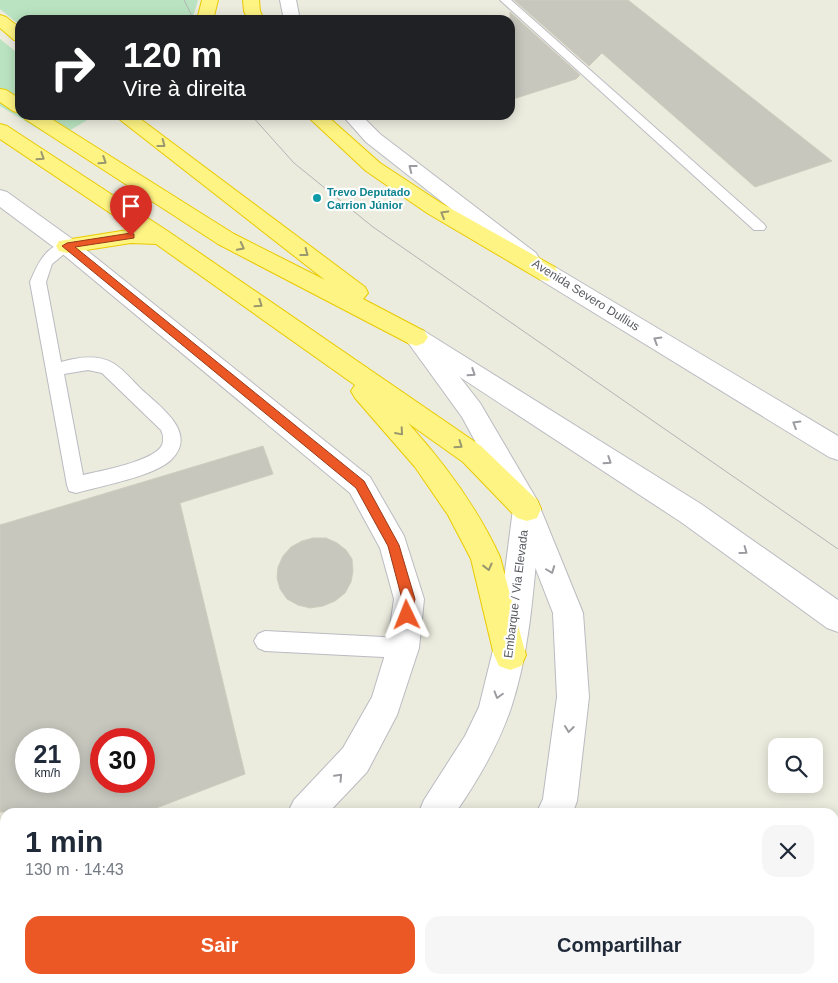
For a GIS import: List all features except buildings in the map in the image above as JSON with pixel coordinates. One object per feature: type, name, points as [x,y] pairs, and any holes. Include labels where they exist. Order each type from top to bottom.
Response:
[{"type":"highway","points":[[206,15],[210,0]]},
{"type":"highway","points":[[0,20],[15,32]]},
{"type":"highway","points":[[0,94],[15,104]]},
{"type":"highway","points":[[40,120],[226,239],[416,337]]},
{"type":"highway","points":[[130,120],[416,337]]},
{"type":"highway","points":[[321,120],[373,167],[434,208],[547,273]]},
{"type":"highway","points":[[0,130],[161,237],[472,454],[527,509]]},
{"type":"highway","points":[[67,246],[131,236],[161,237]]},
{"type":"highway","points":[[334,356],[424,459],[458,506],[485,557],[510,655]]},
{"type":"street","points":[[288,0],[291,15]]},
{"type":"street","name":"Avenida Severo Dullius","points":[[356,120],[373,138],[547,273],[838,449]]},
{"type":"street","points":[[0,197],[67,246],[360,485],[394,545],[408,599],[403,648],[386,704],[355,760],[310,808]]},
{"type":"street","points":[[416,337],[471,410],[527,509],[568,613],[573,697],[560,801],[557,808]]},
{"type":"street","points":[[416,337],[691,513],[838,618]]},
{"type":"street","name":"Embarque / Via Elevada","points":[[439,808],[468,766],[494,709],[510,655],[527,509]]},
{"type":"lane","points":[[505,0],[759,227]]},
{"type":"lane","points":[[55,370],[82,363],[97,363],[108,368],[168,425],[172,434],[171,446],[163,456],[150,463],[76,485],[38,282],[46,261],[67,246]]},
{"type":"lane","points":[[266,641],[403,648]]},
{"type":"green space","points":[[0,0],[198,0],[194,15],[15,15],[15,21],[0,9]]},
{"type":"green space","points":[[0,39],[15,51],[15,115],[0,106]]},
{"type":"green space","points":[[23,120],[87,120],[55,139]]},
{"type":"tram line","points":[[184,0],[192,15]]},
{"type":"tram line","points":[[255,120],[294,163],[373,227],[838,549]]},
{"type":"place","name":"Trevo Deputado Carrion Júnior","points":[[317,198]]},
{"type":"route","points":[[131,236],[95,240],[67,246],[360,485],[394,545],[408,599],[407,615]]}]
